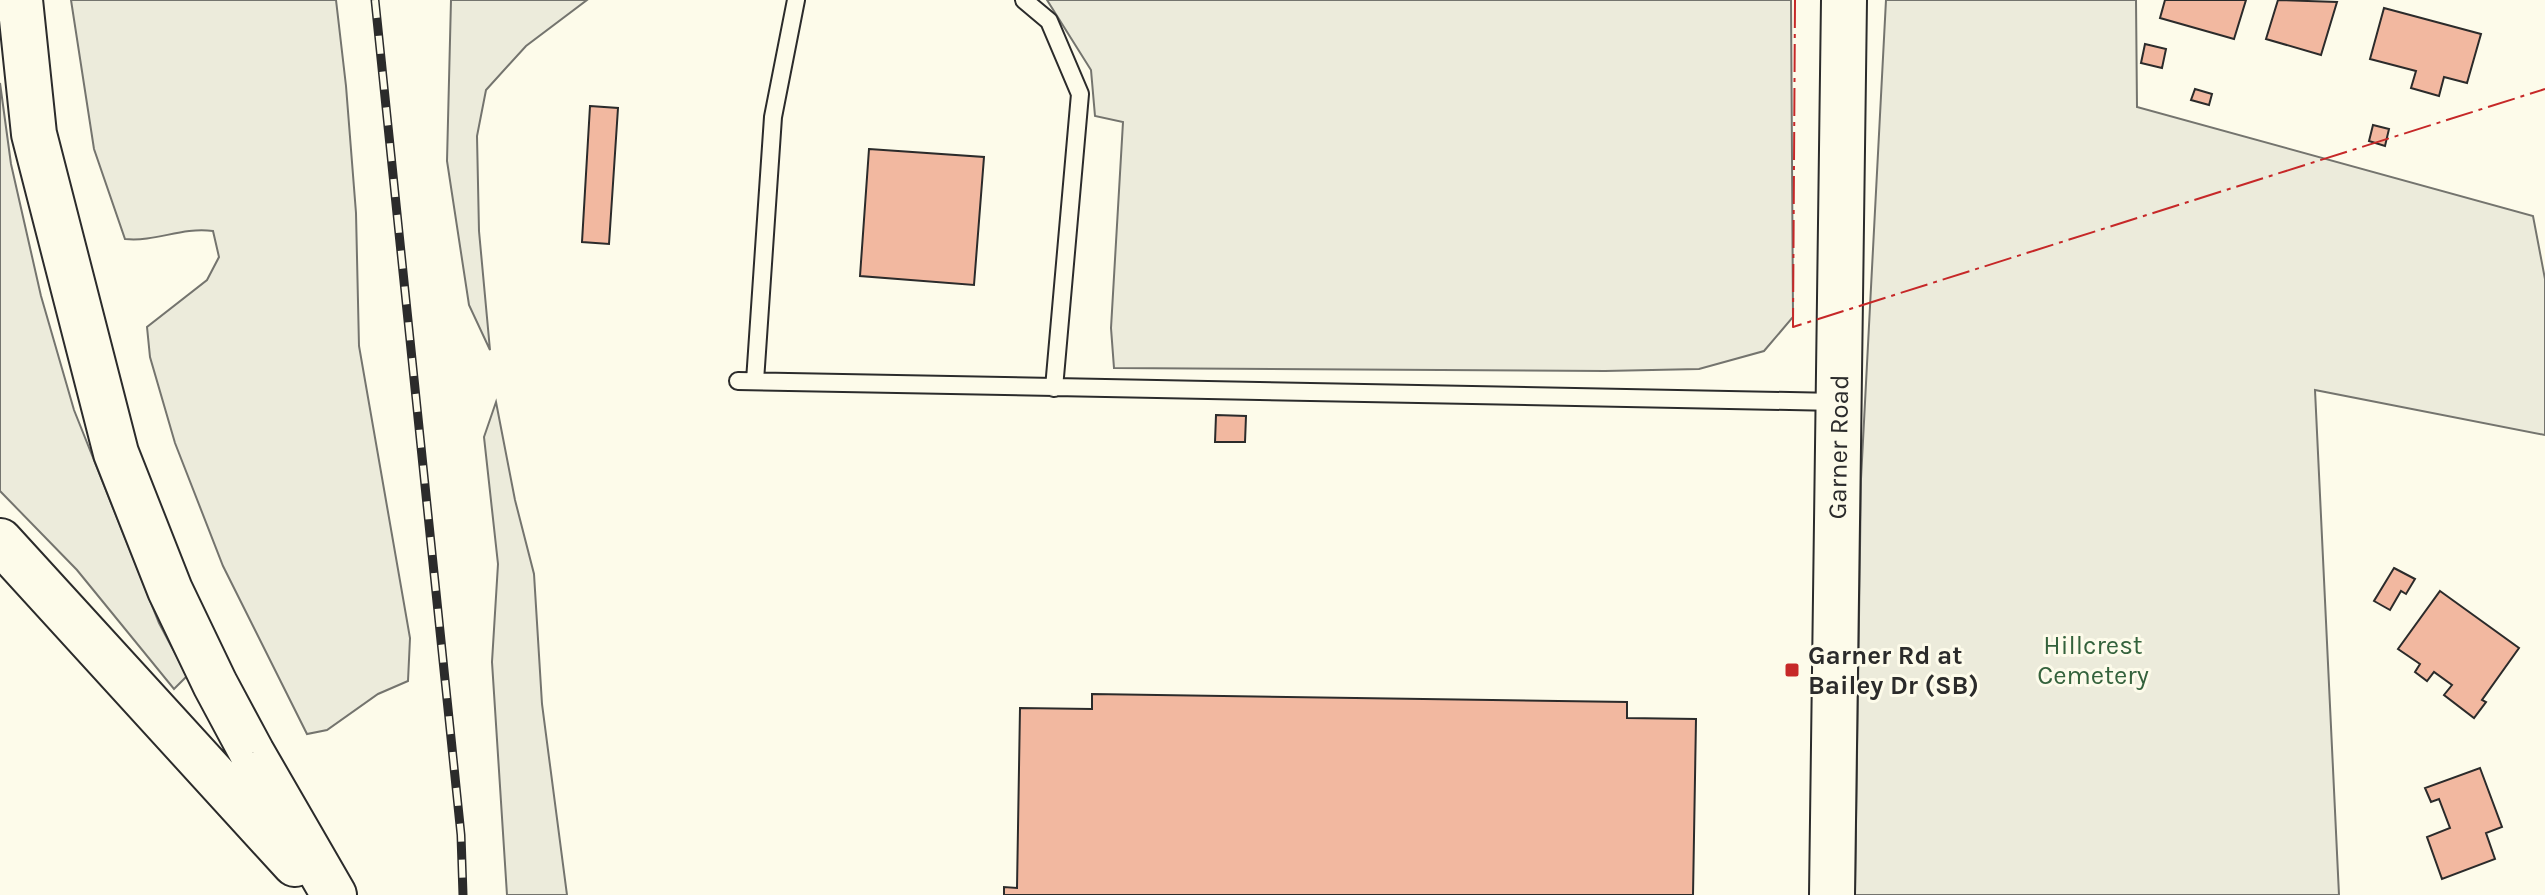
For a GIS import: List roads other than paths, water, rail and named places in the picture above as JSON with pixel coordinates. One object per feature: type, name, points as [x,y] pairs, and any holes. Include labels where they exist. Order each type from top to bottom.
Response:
[{"type":"main road","points":[[20,0],[34,134],[116,453],[170,590],[215,684],[334,895]]},
{"type":"main road","name":"Garner Road","points":[[1832,895],[1844,0]]},
{"type":"main road","points":[[0,541],[322,895]]},
{"type":"lane","points":[[796,0],[773,117],[746,381],[1839,402]]},
{"type":"lane","points":[[1024,0],[1049,21],[1080,94],[1054,388]]},
{"type":"railway","points":[[375,0],[461,835],[463,895]]},
{"type":"place","name":"Garner Rd at Bailey Dr (SB)","points":[[1792,670]]},
{"type":"park label","name":"Hillcrest Cemetery","points":[[2093,660]]}]
